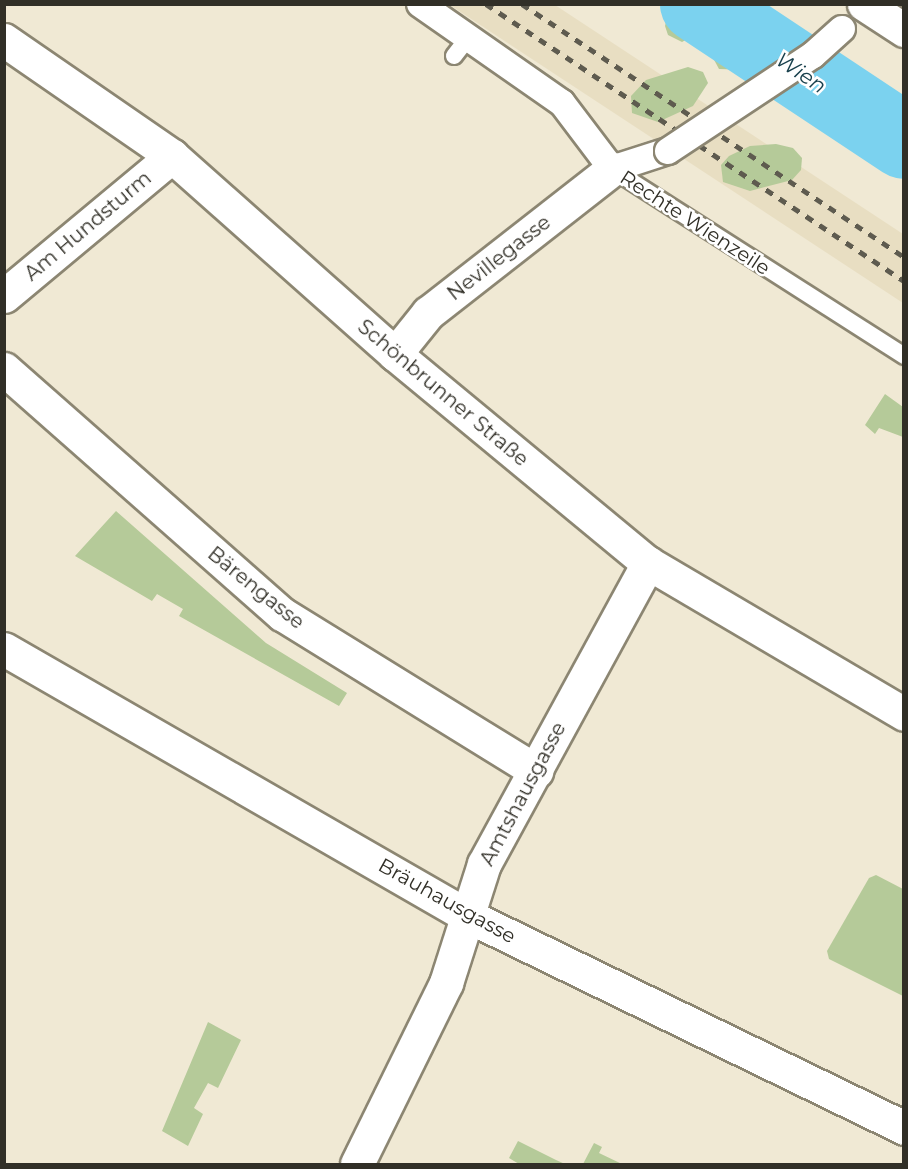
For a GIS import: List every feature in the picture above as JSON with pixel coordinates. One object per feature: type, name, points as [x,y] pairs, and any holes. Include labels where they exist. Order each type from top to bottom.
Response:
[{"type":"street","name":"Rechte Wienzeile","points":[[420,4],[461,47],[562,103],[612,169]]},
{"type":"street","points":[[612,169],[668,152],[813,55],[868,5],[903,30]]},
{"type":"street","name":"Schönbrunner Straße","points":[[4,40],[172,156],[395,354],[648,563],[903,714]]},
{"type":"street","name":"Am Hundsturm","points":[[4,296],[172,156]]},
{"type":"street","name":"Nevillegasse","points":[[395,354],[428,313],[612,169]]},
{"type":"street","name":"Bärengasse","points":[[4,369],[282,614],[536,771]]},
{"type":"street","name":"Amtshausgasse","points":[[357,1164],[446,983],[484,864],[648,563]]},
{"type":"street","name":"Bräuhausgasse","points":[[4,649],[468,916],[903,1128]]},
{"type":"lane","name":"Rechte Wienzeile","points":[[612,169],[903,356]]},
{"type":"shaded area","points":[[450,5],[555,5],[903,234],[903,303]]},
{"type":"green space","points":[[670,4],[729,5],[713,25],[682,42],[668,35],[665,26]]},
{"type":"green space","points":[[758,17],[785,21],[791,34],[785,47],[749,70],[719,69],[712,56],[720,40]]},
{"type":"green space","points":[[688,67],[703,72],[708,83],[693,106],[658,122],[632,113],[631,96],[646,80]]},
{"type":"green space","points":[[776,144],[793,148],[802,158],[801,170],[792,180],[750,191],[723,182],[721,165],[729,156],[750,146]]},
{"type":"green space","points":[[885,394],[903,407],[903,437],[879,428],[875,434],[865,425]]},
{"type":"green space","points":[[116,511],[266,643],[347,693],[339,706],[179,616],[183,609],[157,594],[152,601],[75,556]]},
{"type":"green space","points":[[876,875],[903,889],[903,996],[829,959],[827,951],[869,878]]},
{"type":"green space","points":[[208,1022],[241,1040],[218,1088],[208,1083],[194,1108],[203,1114],[188,1146],[162,1131]]},
{"type":"green space","points":[[518,1141],[565,1164],[519,1164],[509,1158]]},
{"type":"green space","points":[[594,1143],[602,1147],[599,1153],[622,1164],[583,1164]]},
{"type":"waterway","name":"Wien","points":[[698,4],[904,141]]},
{"type":"railway","points":[[486,4],[904,281]]},
{"type":"railway","points":[[522,4],[904,257]]}]
